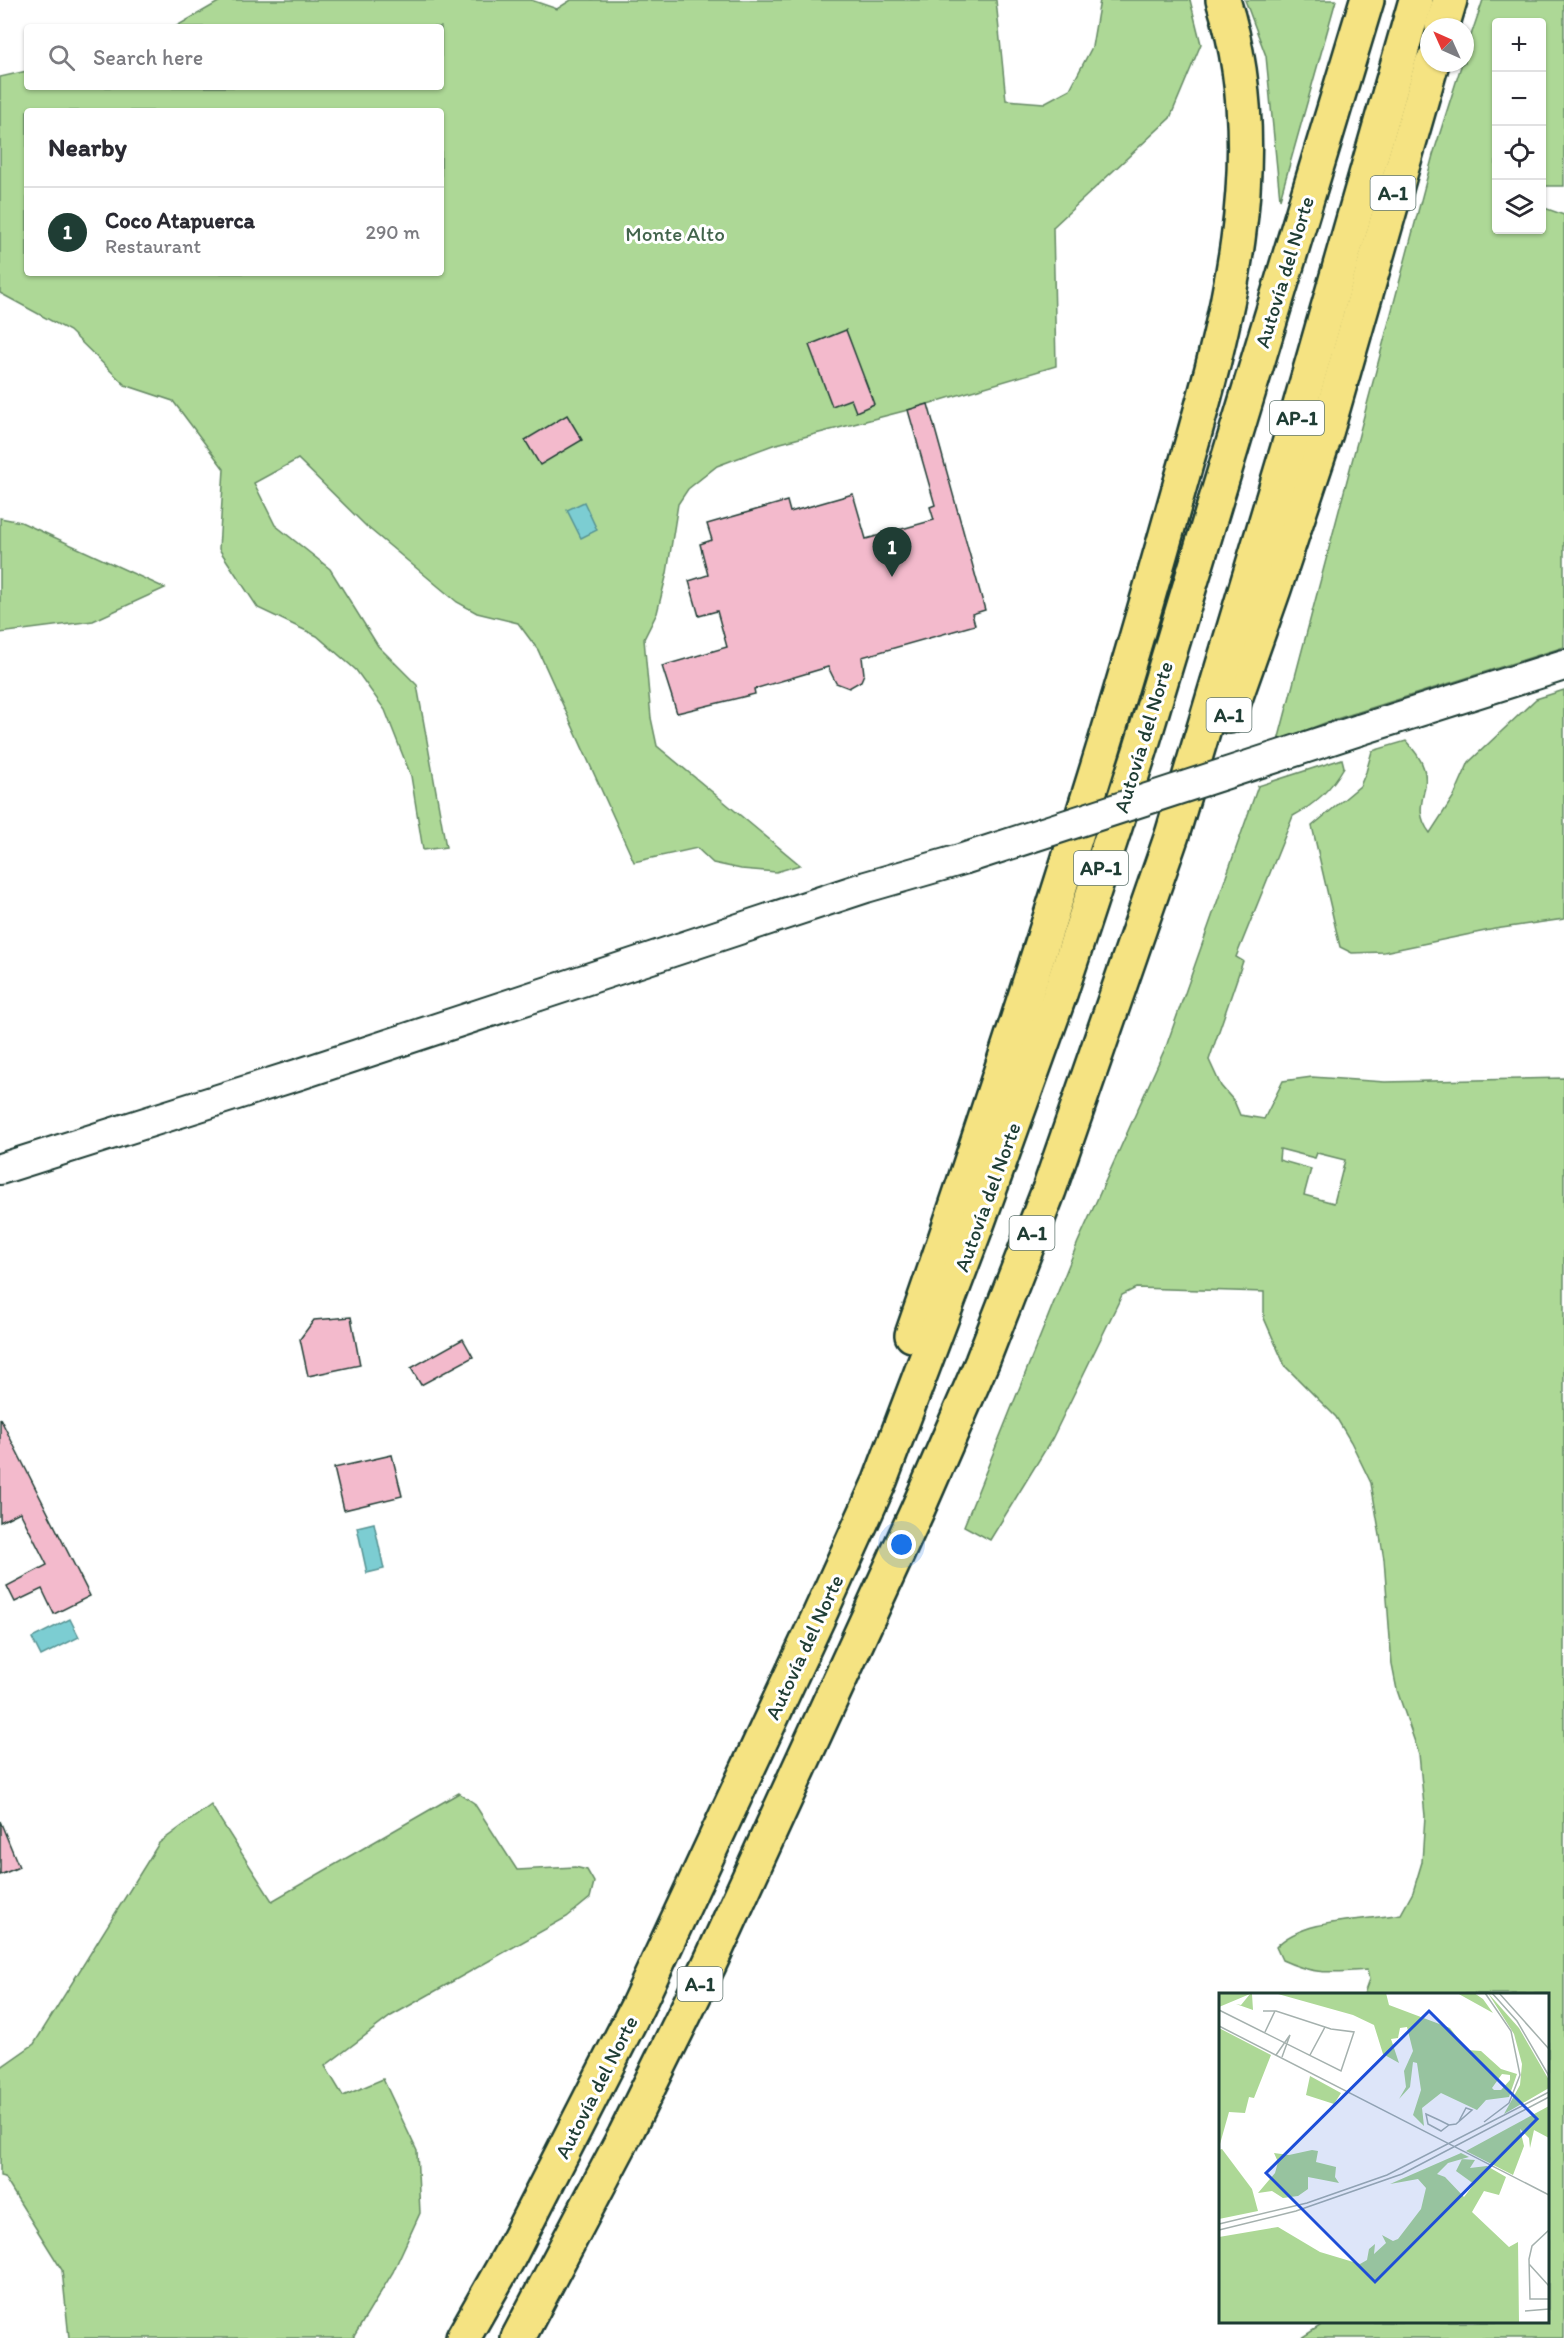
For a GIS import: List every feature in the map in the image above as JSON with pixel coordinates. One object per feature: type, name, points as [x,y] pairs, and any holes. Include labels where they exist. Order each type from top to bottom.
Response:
[{"type":"highway","name":"A-1","points":[[774,1714],[867,1463],[965,1182],[1052,915],[1131,656],[1213,367],[1228,303],[1245,171],[1241,80],[1222,0]]},
{"type":"highway","name":"Autovía del Norte","points":[[463,2338],[509,2257],[637,2007],[880,1481],[978,1222],[1059,997],[1140,751],[1367,0]]},
{"type":"highway","name":"AP-1","points":[[1172,835],[1287,451],[1416,0]]},
{"type":"highway","points":[[1445,18],[1450,0]]},
{"type":"highway","name":"A-1","points":[[518,2338],[626,2135],[710,1965],[918,1511],[982,1362],[1049,1190],[1172,835],[1197,806],[1278,578],[1326,433],[1429,72]]},
{"type":"main road","points":[[0,1169],[333,1063],[866,887],[963,859],[1564,665]]},
{"type":"green space","name":"Monte Alto","points":[[222,0],[531,0],[557,9],[571,0],[996,0],[1006,100],[1044,103],[1070,89],[1092,47],[1100,0],[1190,0],[1201,44],[1170,118],[1053,227],[1056,366],[904,411],[773,445],[717,466],[688,489],[678,504],[667,573],[657,613],[644,639],[651,718],[657,746],[800,865],[776,872],[741,869],[713,863],[697,848],[634,862],[538,650],[518,623],[477,613],[457,602],[366,526],[298,459],[254,483],[275,525],[330,569],[378,646],[417,685],[446,847],[423,850],[411,776],[385,710],[356,670],[317,636],[258,608],[219,549],[224,469],[173,401],[125,385],[70,331],[0,293],[0,77],[24,72],[24,90],[444,90],[444,24],[180,24]]},
{"type":"green space","points":[[1245,0],[1336,0],[1280,199],[1266,56]]},
{"type":"green space","points":[[1483,0],[1564,0],[1564,186],[1546,186],[1546,18],[1492,18],[1492,234],[1546,234],[1546,208],[1564,215],[1564,647],[1330,721],[1278,741],[1433,155],[1459,72],[1474,72],[1474,26]]},
{"type":"green space","points":[[0,518],[21,522],[165,588],[93,621],[0,633]]},
{"type":"green space","points":[[1564,690],[1564,919],[1495,929],[1384,952],[1352,953],[1340,947],[1312,826],[1360,786],[1372,751],[1406,741],[1416,754],[1423,765],[1425,785],[1421,807],[1424,824],[1430,833],[1454,796],[1469,762],[1536,699]]},
{"type":"green space","points":[[1342,759],[1344,767],[1328,789],[1293,816],[1236,957],[1243,961],[1209,1060],[1221,1086],[1234,1101],[1240,1115],[1264,1119],[1283,1081],[1312,1077],[1385,1082],[1564,1078],[1564,2338],[1301,2338],[1324,2323],[1549,2323],[1549,1993],[1364,1993],[1369,1980],[1367,1970],[1324,1972],[1305,1969],[1282,1960],[1276,1947],[1288,1938],[1317,1926],[1401,1914],[1413,1892],[1422,1862],[1425,1816],[1419,1754],[1397,1690],[1392,1665],[1384,1559],[1371,1483],[1336,1417],[1285,1366],[1264,1318],[1264,1292],[1136,1288],[1122,1295],[1052,1439],[990,1540],[964,1526],[1078,1242],[1167,1044],[1258,786]],"holes":[[[1280,1149],[1315,1158],[1317,1153],[1345,1160],[1334,1203],[1304,1195],[1311,1169],[1279,1160]]]},
{"type":"green space","points":[[459,1793],[474,1803],[517,1870],[575,1867],[587,1870],[594,1882],[590,1898],[567,1917],[391,2016],[325,2066],[343,2096],[383,2079],[417,2151],[420,2213],[393,2272],[353,2338],[69,2338],[62,2270],[4,2177],[0,2176],[0,2068],[34,2044],[159,1843],[211,1805],[272,1901]]},
{"type":"water","points":[[584,502],[597,530],[581,538],[567,510]]},
{"type":"water","points":[[374,1523],[384,1569],[367,1573],[357,1527]]},
{"type":"water","points":[[70,1619],[79,1637],[41,1656],[32,1638]]},
{"type":"building","points":[[846,330],[874,404],[856,412],[851,399],[832,406],[809,345]]},
{"type":"building","points":[[928,404],[985,610],[972,614],[975,625],[862,657],[864,674],[861,681],[849,688],[836,683],[828,667],[754,689],[755,694],[677,713],[662,666],[727,647],[717,611],[699,616],[689,581],[708,575],[700,544],[712,540],[707,524],[787,501],[790,512],[853,494],[866,539],[934,520],[930,507],[935,505],[908,410]]},
{"type":"building","points":[[567,415],[582,440],[540,465],[525,440]]},
{"type":"building","points":[[351,1317],[360,1365],[308,1376],[300,1339],[314,1320]]},
{"type":"building","points":[[463,1339],[473,1357],[421,1385],[411,1368]]},
{"type":"building","points":[[0,1418],[90,1596],[54,1614],[42,1589],[15,1602],[7,1586],[47,1565],[20,1512],[0,1522]]},
{"type":"building","points":[[392,1455],[402,1496],[344,1510],[334,1468]]},
{"type":"building","points":[[0,1821],[19,1867],[0,1875]]},
{"type":"place","name":"Coco Atapuerca","points":[[892,577]]}]
